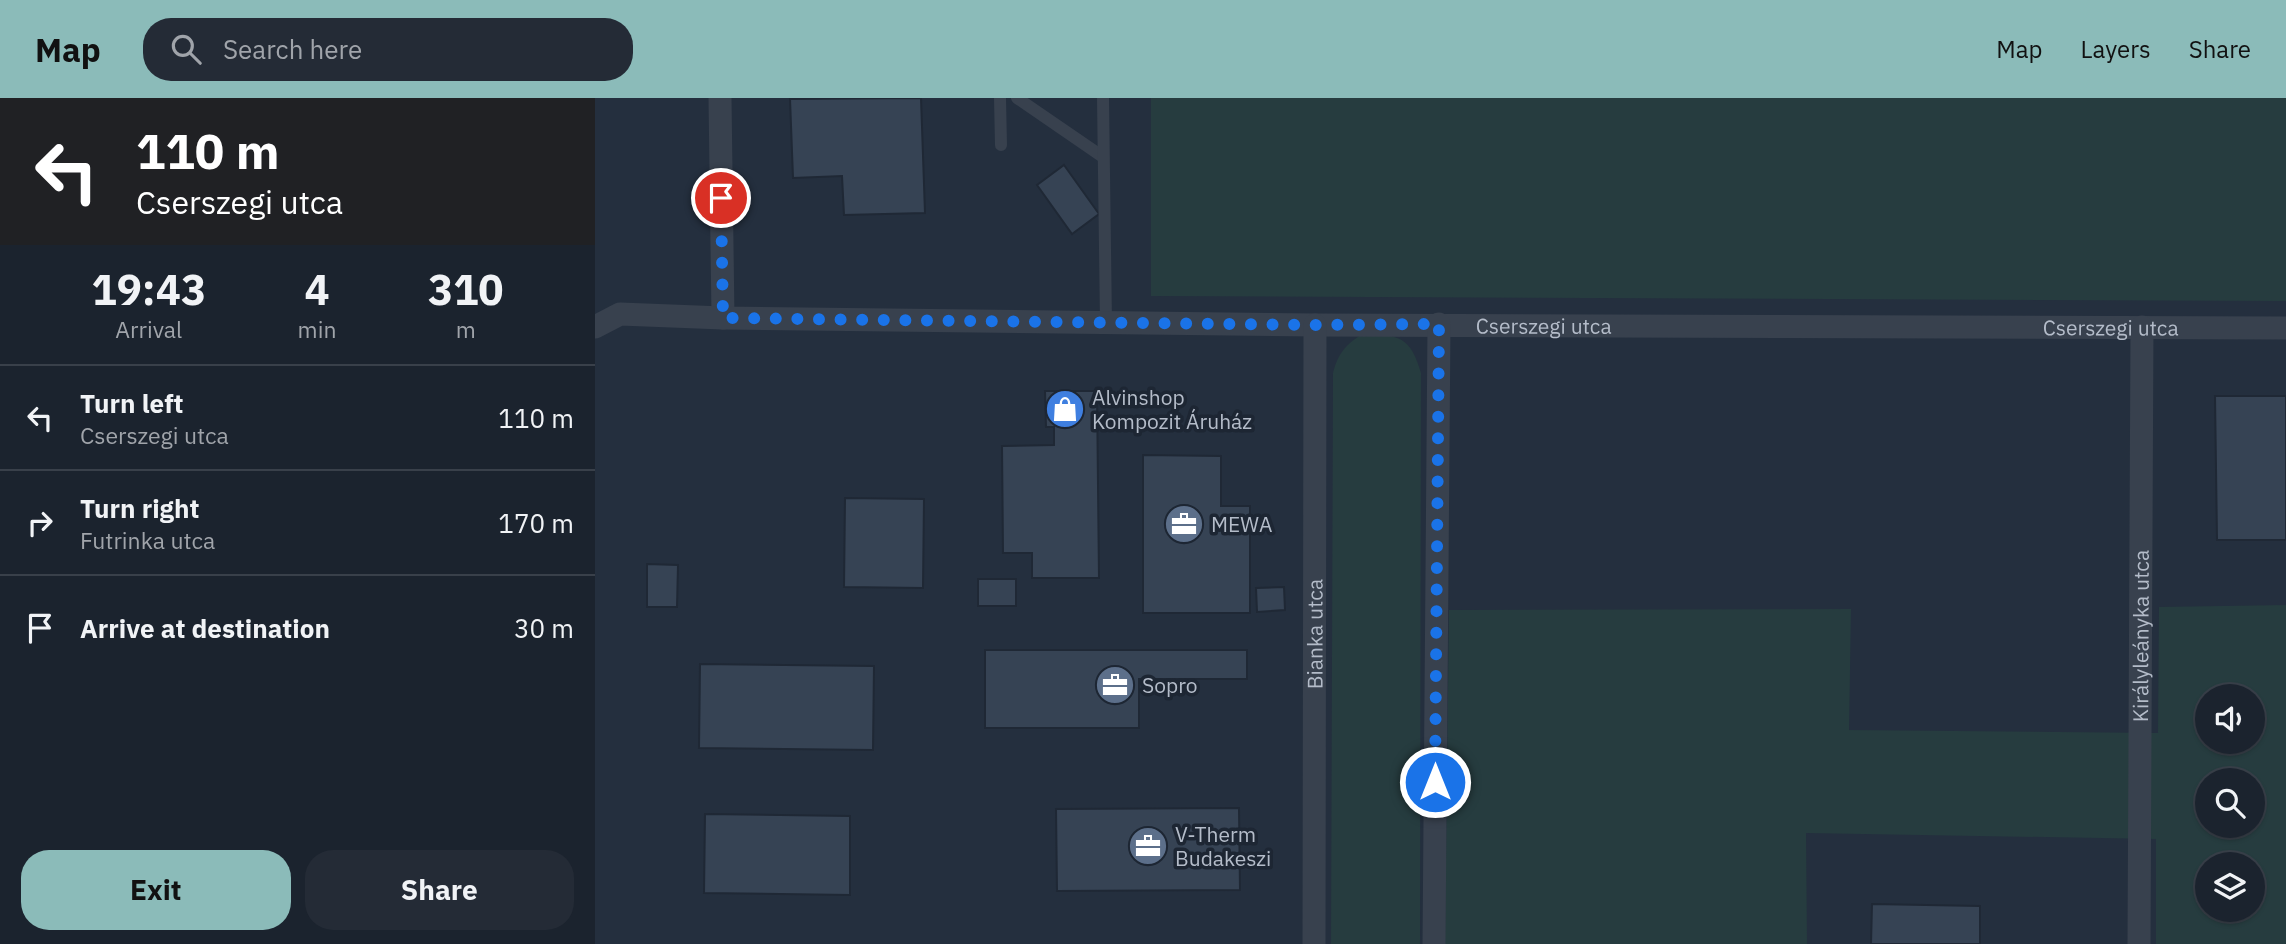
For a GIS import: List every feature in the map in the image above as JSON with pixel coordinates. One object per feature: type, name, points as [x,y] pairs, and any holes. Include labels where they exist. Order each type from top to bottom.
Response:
[{"type":"street","points":[[720,98],[723,318]]},
{"type":"street","name":"Cserszegi utca","points":[[595,327],[619,314],[723,318],[1315,325],[2286,328]]},
{"type":"street","points":[[1434,944],[1439,324]]},
{"type":"street","name":"Bianka utca","points":[[1314,944],[1315,325]]},
{"type":"street","name":"Királyleányka utca","points":[[2139,944],[2142,327]]},
{"type":"lane","points":[[1000,98],[1001,145]]},
{"type":"lane","points":[[1017,98],[1103,157]]},
{"type":"lane","points":[[1103,98],[1106,323]]},
{"type":"green space","points":[[1151,98],[2286,98],[2286,301],[1151,296]]},
{"type":"green space","points":[[1361,335],[1384,335],[1400,339],[1412,351],[1421,373],[1420,944],[1331,944],[1333,373],[1343,351]]},
{"type":"green space","points":[[2286,605],[2286,944],[2156,944],[2156,839],[1806,833],[1807,944],[1445,944],[1449,610],[1851,609],[1849,730],[2158,733],[2159,607]]},
{"type":"building","points":[[921,98],[925,213],[844,215],[842,176],[793,178],[790,99]]},
{"type":"building","points":[[1064,165],[1099,214],[1072,234],[1037,185]]},
{"type":"building","points":[[1045,391],[1097,391],[1099,578],[1032,578],[1032,553],[1003,553],[1002,446],[1054,445],[1054,427],[1046,427]]},
{"type":"building","points":[[2215,396],[2286,396],[2286,540],[2217,540]]},
{"type":"building","points":[[1143,455],[1221,456],[1221,506],[1250,506],[1250,613],[1143,613]]},
{"type":"building","points":[[845,498],[924,499],[923,588],[844,587]]},
{"type":"building","points":[[647,564],[678,565],[677,607],[647,607]]},
{"type":"building","points":[[978,579],[1016,579],[1016,606],[978,606]]},
{"type":"building","points":[[1284,587],[1285,610],[1257,612],[1256,588]]},
{"type":"building","points":[[985,650],[1247,650],[1247,679],[1139,679],[1139,728],[985,728]]},
{"type":"building","points":[[700,664],[874,666],[873,750],[699,748]]},
{"type":"building","points":[[1239,808],[1240,890],[1057,891],[1056,809]]},
{"type":"building","points":[[705,814],[850,816],[850,895],[704,893]]},
{"type":"building","points":[[1872,904],[1980,906],[1980,944],[1871,944]]},
{"type":"place","name":"Alvinshop Kompozit Áruház","points":[[1065,409]]},
{"type":"place","name":"MEWA","points":[[1184,524]]},
{"type":"place","name":"Sopro","points":[[1115,685]]},
{"type":"place","name":"V-Therm Budakeszi","points":[[1148,846]]},
{"type":"route","points":[[721,198],[723,318],[1439,324],[1435,782]]}]
